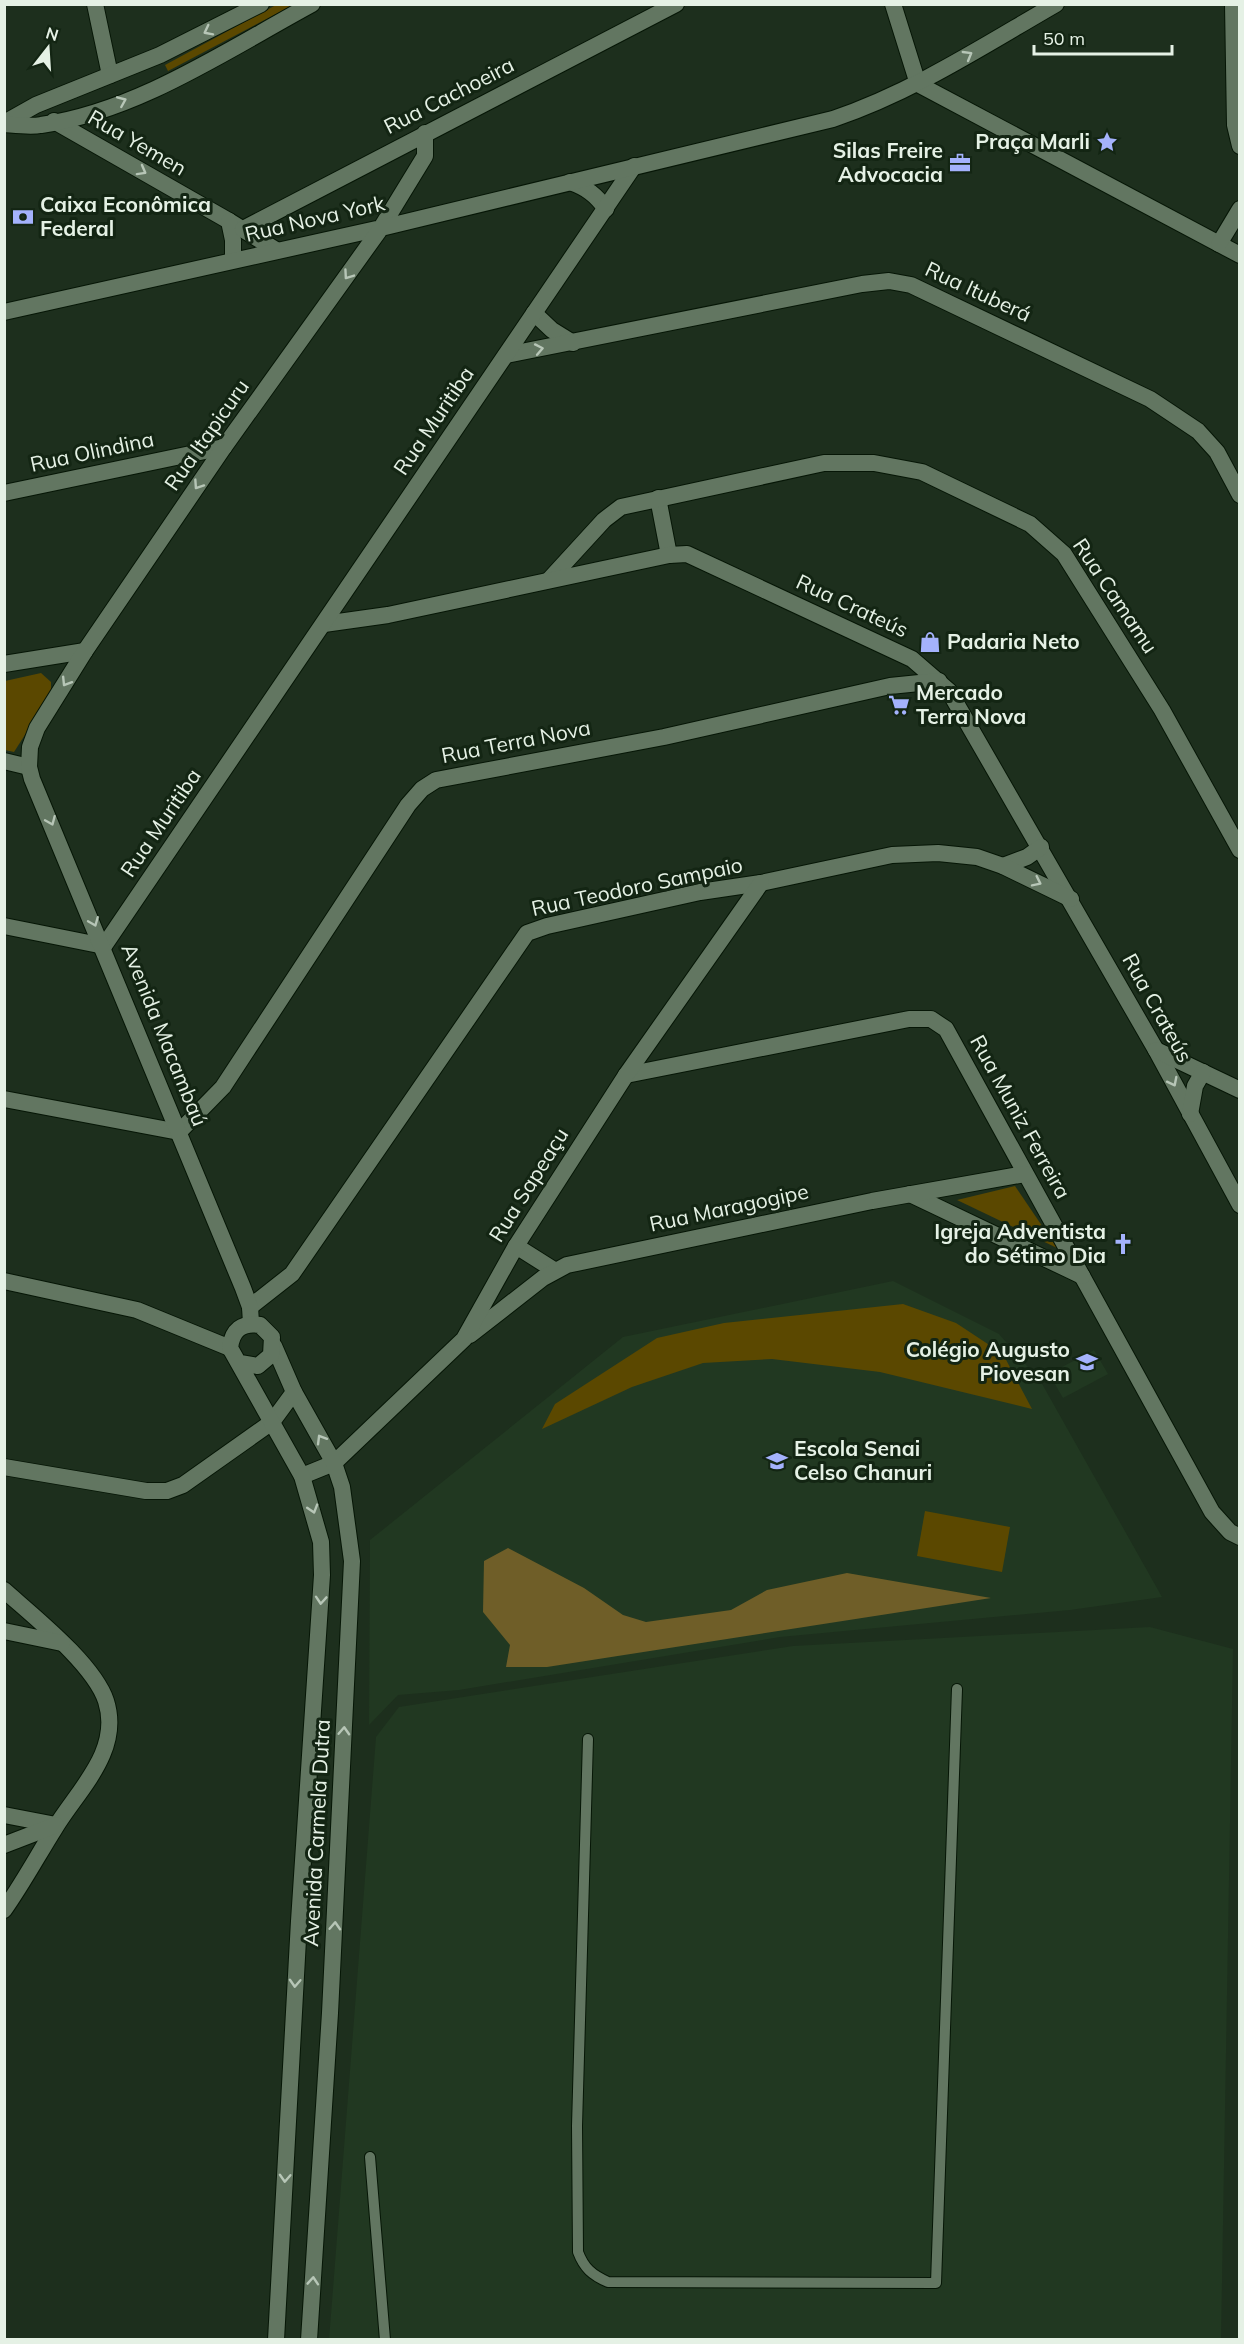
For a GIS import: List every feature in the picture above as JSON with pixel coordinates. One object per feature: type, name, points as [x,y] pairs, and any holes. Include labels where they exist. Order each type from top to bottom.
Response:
[{"type":"street","points":[[95,4],[111,75]]},
{"type":"street","points":[[4,124],[36,105],[160,55],[261,4]]},
{"type":"street","points":[[4,124],[40,125],[110,107],[174,79],[312,4]]},
{"type":"street","name":"Rua Cachoeira","points":[[236,225],[425,133],[676,4]]},
{"type":"street","points":[[893,4],[918,84],[1239,255]]},
{"type":"street","points":[[634,166],[833,119],[873,105],[918,84],[1056,4]]},
{"type":"street","points":[[1233,4],[1235,125],[1239,146]]},
{"type":"street","name":"Rua Yemen","points":[[54,122],[276,250]]},
{"type":"street","name":"Rua Itapicuru","points":[[29,767],[30,747],[37,728],[85,651],[224,447],[381,228],[425,156],[425,133]]},
{"type":"street","name":"Rua Nova York","points":[[4,312],[381,228],[634,166]]},
{"type":"street","name":"Rua Muritiba","points":[[104,946],[634,166]]},
{"type":"street","points":[[570,182],[591,192],[606,209]]},
{"type":"street","points":[[1220,244],[1239,209]]},
{"type":"street","points":[[232,260],[236,225]]},
{"type":"street","name":"Rua Ituberá","points":[[506,355],[862,284],[889,281],[911,285],[1150,399],[1197,431],[1217,452],[1239,495]]},
{"type":"street","points":[[534,313],[552,330],[573,342]]},
{"type":"street","name":"Rua Olindina","points":[[4,494],[224,447]]},
{"type":"street","name":"Rua Camamu","points":[[549,580],[604,520],[621,507],[824,463],[874,463],[922,472],[1030,524],[1064,554],[1162,710],[1239,850]]},
{"type":"street","points":[[658,498],[669,555]]},
{"type":"street","name":"Rua Crateús","points":[[324,624],[388,615],[669,555],[687,554],[912,659],[949,691],[1071,899],[1156,1050],[1239,1205]]},
{"type":"street","points":[[4,664],[85,651]]},
{"type":"street","points":[[890,686],[912,659]]},
{"type":"street","name":"Rua Terra Nova","points":[[179,1132],[223,1087],[408,805],[422,789],[436,780],[664,737],[890,686],[939,681]]},
{"type":"street","points":[[4,761],[29,767]]},
{"type":"street","name":"Avenida Macambaú","points":[[29,767],[104,946],[251,1315]]},
{"type":"street","points":[[1003,866],[1027,857],[1041,847]]},
{"type":"street","name":"Rua Teodoro Sampaio","points":[[251,1315],[292,1274],[527,933],[700,892],[761,883],[892,855],[938,852],[977,858],[1003,866],[1071,899]]},
{"type":"street","name":"Rua Sapeaçu","points":[[302,1476],[334,1463],[464,1339],[516,1246],[626,1075],[761,883]]},
{"type":"street","points":[[4,926],[104,946]]},
{"type":"street","name":"Rua Muniz Ferreira","points":[[626,1075],[909,1019],[931,1019],[946,1029],[1212,1512],[1230,1532],[1239,1537]]},
{"type":"street","points":[[1156,1050],[1239,1090]]},
{"type":"street","name":"Rua Crateús","points":[[1190,1114],[1195,1086],[1203,1072]]},
{"type":"street","points":[[4,1099],[179,1132]]},
{"type":"street","name":"Rua Maragogipe","points":[[464,1339],[554,1270],[910,1194],[1025,1174]]},
{"type":"street","points":[[910,1194],[1082,1276]]},
{"type":"street","points":[[516,1246],[554,1270]]},
{"type":"street","points":[[4,1281],[137,1310],[230,1348],[240,1363],[258,1366],[271,1355],[274,1346],[268,1330],[251,1315],[235,1331],[230,1348]]},
{"type":"street","name":"Avenida Carmela Dutra","points":[[274,1346],[294,1392],[334,1463],[342,1487],[350,1534],[352,1584],[330,2013],[309,2340]]},
{"type":"street","name":"Avenida Carmela Dutra","points":[[240,1363],[302,1476],[321,1542],[322,1575],[299,1921],[276,2340]]},
{"type":"street","points":[[4,1467],[146,1491],[167,1491],[183,1485],[272,1422],[294,1392]]},
{"type":"street","points":[[4,1590],[65,1644],[89,1674],[106,1700],[108,1728],[101,1759],[85,1788],[56,1825],[9,1904]]},
{"type":"street","points":[[4,1631],[65,1644]]},
{"type":"street","points":[[4,1815],[56,1825]]},
{"type":"street","points":[[4,1845],[56,1825]]},
{"type":"street","points":[[4,1882],[9,1904]]},
{"type":"lane","points":[[588,1739],[577,2126],[578,2252],[583,2265],[594,2276],[608,2282],[936,2283],[957,1689]]},
{"type":"lane","points":[[370,2157],[385,2340]]},
{"type":"shaded area","points":[[276,5],[293,5],[168,71],[165,65]]},
{"type":"shaded area","points":[[41,673],[51,682],[51,694],[14,752],[5,750],[5,681]]},
{"type":"shaded area","points":[[1015,1186],[1057,1248],[957,1200]]},
{"type":"shaded area","name":"Escola Senai Celso Chanuri","points":[[893,1281],[999,1334],[1041,1382],[1162,1597],[1070,1610],[780,1637],[459,1690],[398,1695],[369,1725],[370,1540],[623,1337]]},
{"type":"shaded area","points":[[903,1304],[956,1323],[1003,1354],[1032,1409],[880,1372],[772,1359],[703,1363],[632,1387],[542,1429],[555,1404],[657,1338],[724,1323]]},
{"type":"shaded area","name":"Colégio Augusto Piovesan","points":[[1094,1350],[1108,1374],[1063,1398],[1049,1374]]},
{"type":"shaded area","points":[[925,1511],[1010,1527],[1002,1572],[917,1556]]},
{"type":"shaded area","points":[[508,1548],[584,1588],[623,1615],[646,1622],[731,1610],[767,1590],[847,1573],[991,1598],[547,1667],[506,1667],[510,1645],[483,1612],[484,1561]]},
{"type":"shaded area","points":[[1150,1627],[1233,1649],[1221,2339],[329,2340],[376,1737],[399,1707],[793,1646]]},
{"type":"place","name":"Praça Marli","points":[[1107,142]]},
{"type":"place","name":"Silas Freire Advocacia","points":[[960,163]]},
{"type":"place","name":"Caixa Econômica Federal","points":[[23,217]]},
{"type":"place","name":"Padaria Neto","points":[[930,642]]},
{"type":"place","name":"Mercado Terra Nova","points":[[899,705]]},
{"type":"place","name":"Igreja Adventista do Sétimo Dia","points":[[1123,1244]]},
{"type":"place","name":"Colégio Augusto Piovesan","points":[[1087,1362]]},
{"type":"place","name":"Escola Senai Celso Chanuri","points":[[777,1461]]}]
